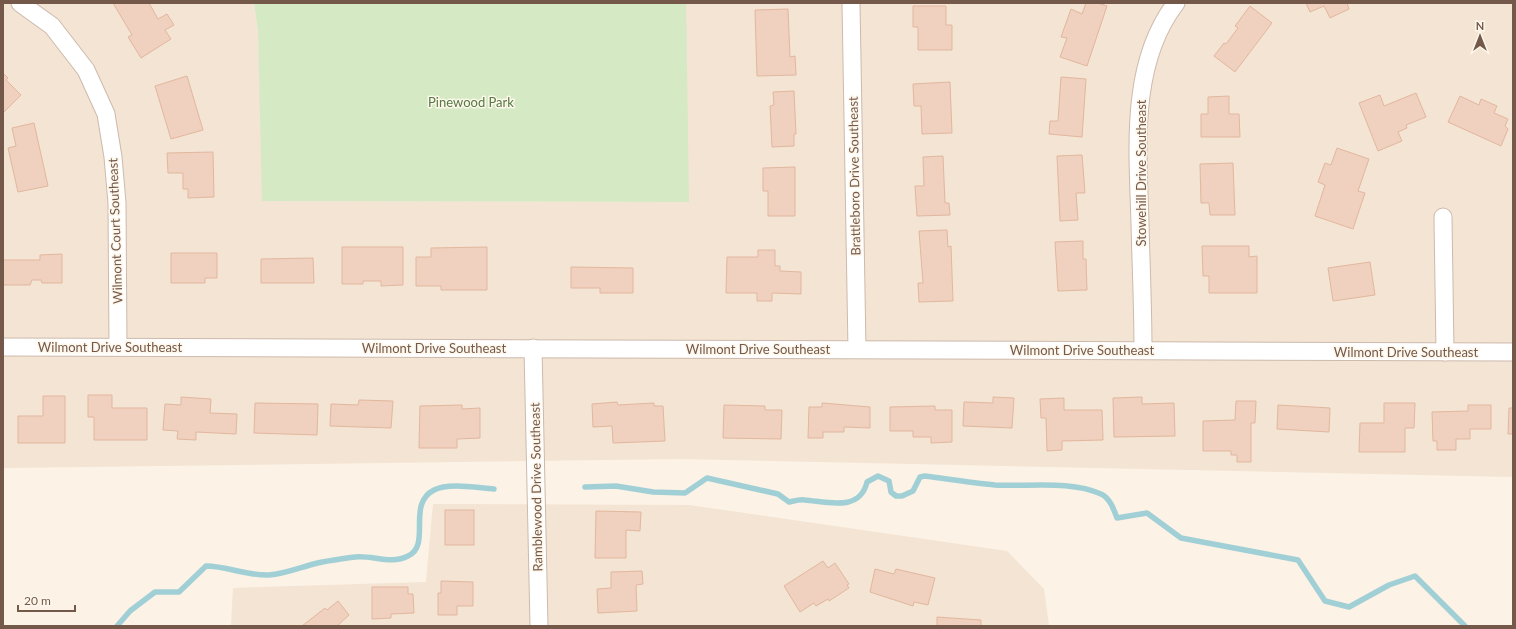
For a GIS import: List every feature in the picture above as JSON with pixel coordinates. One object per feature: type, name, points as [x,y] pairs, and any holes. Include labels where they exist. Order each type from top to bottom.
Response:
[{"type":"street","name":"Wilmont Court Southeast","points":[[20,3],[52,26],[86,70],[106,114],[113,157],[117,203],[118,347]]},
{"type":"street","name":"Brattleboro Drive Southeast","points":[[851,3],[857,349]]},
{"type":"street","name":"Stowehill Drive Southeast","points":[[1143,350],[1139,181],[1141,94],[1156,40],[1168,14],[1176,3]]},
{"type":"street","points":[[1443,217],[1445,352]]},
{"type":"street","name":"Wilmont Drive Southeast","points":[[3,347],[1513,352]]},
{"type":"street","name":"Ramblewood Drive Southeast","points":[[533,348],[539,626]]},
{"type":"shaded area","points":[[3,3],[254,3],[258,31],[263,201],[678,202],[677,3],[1513,3],[1513,477],[679,459],[3,468]]},
{"type":"shaded area","points":[[433,504],[689,505],[1007,551],[1044,589],[1049,626],[231,626],[233,588],[426,582]]},
{"type":"green space","name":"Pinewood Park","points":[[254,3],[686,3],[689,202],[262,201],[258,31]]},
{"type":"building","points":[[113,3],[149,3],[158,19],[167,14],[174,25],[165,30],[171,39],[141,58],[128,37],[132,35]]},
{"type":"building","points":[[1086,3],[1098,3],[1107,6],[1087,66],[1060,57],[1067,38],[1061,37],[1071,9],[1082,14]]},
{"type":"building","points":[[1306,3],[1347,3],[1349,9],[1330,18],[1324,6],[1310,12]]},
{"type":"building","points":[[913,6],[946,6],[946,25],[952,25],[952,50],[918,50],[918,27],[913,27]]},
{"type":"building","points":[[1250,6],[1272,23],[1235,72],[1214,56],[1224,43],[1226,44],[1238,28],[1235,26]]},
{"type":"building","points":[[788,9],[790,57],[795,56],[796,75],[757,76],[755,10]]},
{"type":"building","points":[[3,73],[8,78],[6,80],[21,95],[3,113]]},
{"type":"building","points":[[187,76],[203,130],[171,139],[155,86]]},
{"type":"building","points":[[1061,77],[1086,79],[1082,137],[1049,134],[1050,121],[1058,121]]},
{"type":"building","points":[[950,82],[952,133],[922,134],[921,106],[914,106],[913,84]]},
{"type":"building","points":[[794,91],[796,134],[794,134],[794,146],[772,147],[770,106],[774,105],[773,92]]},
{"type":"building","points":[[1416,93],[1426,117],[1406,125],[1407,128],[1398,132],[1402,141],[1378,151],[1359,103],[1380,95],[1384,106]]},
{"type":"building","points":[[1229,96],[1229,114],[1239,114],[1240,137],[1201,137],[1201,114],[1208,114],[1208,97]]},
{"type":"building","points":[[1460,96],[1479,105],[1481,99],[1497,106],[1494,113],[1508,119],[1505,126],[1508,129],[1501,146],[1448,122]]},
{"type":"building","points":[[34,123],[48,186],[18,192],[8,148],[16,146],[12,128]]},
{"type":"building","points":[[1337,148],[1369,159],[1358,191],[1365,193],[1353,229],[1315,216],[1325,185],[1318,182],[1325,163],[1331,165]]},
{"type":"building","points":[[213,152],[214,197],[188,198],[188,189],[183,189],[183,173],[168,173],[167,153]]},
{"type":"building","points":[[1082,155],[1085,193],[1076,193],[1078,220],[1060,221],[1057,156]]},
{"type":"building","points":[[943,156],[945,203],[949,203],[950,215],[917,216],[915,186],[924,186],[923,157]]},
{"type":"building","points":[[1233,163],[1235,215],[1210,215],[1209,203],[1201,203],[1200,164]]},
{"type":"building","points":[[795,167],[795,216],[768,216],[768,191],[763,191],[763,168]]},
{"type":"building","points":[[947,230],[948,247],[951,246],[953,301],[919,302],[918,283],[923,283],[919,231]]},
{"type":"building","points":[[1083,241],[1083,259],[1086,259],[1087,290],[1058,291],[1055,242]]},
{"type":"building","points":[[1202,246],[1249,246],[1249,257],[1257,256],[1257,293],[1209,293],[1209,276],[1203,276]]},
{"type":"building","points":[[342,247],[403,247],[403,285],[381,286],[381,281],[363,281],[363,284],[342,284]]},
{"type":"building","points":[[487,247],[487,290],[441,290],[441,286],[416,286],[416,257],[431,257],[431,248]]},
{"type":"building","points":[[758,250],[775,250],[775,266],[780,266],[780,271],[801,272],[801,294],[772,293],[772,301],[757,301],[757,293],[726,293],[727,257],[758,257]]},
{"type":"building","points":[[171,253],[217,253],[217,278],[205,278],[205,283],[171,283]]},
{"type":"building","points":[[62,254],[62,283],[42,283],[41,280],[32,280],[30,285],[3,285],[3,260],[40,260],[40,255]]},
{"type":"building","points":[[313,258],[314,283],[261,283],[261,259]]},
{"type":"building","points":[[1370,262],[1375,295],[1333,301],[1328,268]]},
{"type":"building","points":[[571,267],[633,268],[633,293],[600,293],[600,288],[571,288]]},
{"type":"building","points":[[88,395],[112,395],[112,408],[147,408],[147,440],[94,440],[94,417],[88,417]]},
{"type":"building","points":[[43,396],[65,396],[65,443],[18,443],[18,416],[43,416]]},
{"type":"building","points":[[181,397],[211,399],[210,413],[237,414],[236,434],[196,432],[196,440],[177,439],[178,431],[163,430],[165,404],[181,405]]},
{"type":"building","points":[[993,397],[1014,398],[1012,428],[963,426],[964,402],[993,403]]},
{"type":"building","points":[[1142,397],[1142,404],[1174,403],[1175,436],[1114,437],[1113,398]]},
{"type":"building","points":[[1064,398],[1064,410],[1102,410],[1103,440],[1062,441],[1062,450],[1047,451],[1046,418],[1041,418],[1040,399]]},
{"type":"building","points":[[359,400],[393,401],[391,428],[330,426],[331,404],[358,405]]},
{"type":"building","points":[[1236,401],[1256,401],[1255,423],[1251,423],[1251,462],[1237,462],[1237,455],[1231,455],[1231,451],[1203,451],[1203,421],[1235,420]]},
{"type":"building","points":[[617,402],[618,405],[654,403],[654,406],[663,406],[665,441],[613,443],[612,426],[593,427],[592,404]]},
{"type":"building","points":[[255,403],[318,404],[317,435],[254,433]]},
{"type":"building","points":[[822,403],[870,407],[870,428],[844,427],[844,432],[823,432],[823,438],[808,438],[809,407],[822,407]]},
{"type":"building","points":[[1384,403],[1415,403],[1414,428],[1405,428],[1405,452],[1359,452],[1360,423],[1384,423]]},
{"type":"building","points":[[462,405],[462,409],[480,408],[480,438],[457,439],[457,448],[419,448],[420,406]]},
{"type":"building","points":[[724,405],[765,406],[765,410],[782,410],[781,439],[723,438]]},
{"type":"building","points":[[1278,405],[1330,408],[1329,432],[1277,429]]},
{"type":"building","points":[[1468,405],[1491,405],[1491,429],[1470,429],[1470,439],[1456,439],[1456,450],[1437,450],[1437,441],[1433,441],[1432,412],[1468,411]]},
{"type":"building","points":[[935,406],[935,410],[952,410],[952,442],[931,443],[931,437],[913,437],[913,431],[890,431],[890,407]]},
{"type":"building","points":[[1509,408],[1513,408],[1513,434],[1508,434]]},
{"type":"building","points":[[445,510],[474,510],[474,545],[445,545]]},
{"type":"building","points":[[596,511],[641,512],[640,531],[626,530],[626,558],[595,558]]},
{"type":"building","points":[[823,561],[828,568],[835,563],[849,584],[847,585],[849,588],[829,601],[828,599],[816,606],[814,603],[800,612],[784,586]]},
{"type":"building","points":[[875,569],[894,574],[896,569],[935,578],[928,605],[914,602],[913,606],[870,592]]},
{"type":"building","points":[[642,571],[643,584],[636,585],[637,611],[598,613],[597,589],[611,588],[611,572]]},
{"type":"building","points":[[441,581],[473,582],[473,606],[457,606],[457,615],[438,615],[438,593],[441,593]]},
{"type":"building","points":[[372,587],[408,587],[408,594],[413,594],[414,613],[391,614],[391,618],[372,619]]},
{"type":"building","points":[[338,601],[349,615],[337,626],[302,626],[325,608],[327,610]]},
{"type":"building","points":[[937,617],[981,620],[981,626],[937,626]]},
{"type":"waterway","points":[[585,487],[616,486],[653,492],[685,493],[707,478],[778,494],[789,502],[803,500],[833,503],[842,503],[858,498],[867,482],[878,476],[889,481],[891,492],[896,496],[902,496],[913,491],[920,477],[925,476],[995,485],[1049,485],[1076,487],[1101,494],[1107,498],[1117,518],[1147,513],[1181,538],[1298,560],[1325,601],[1349,607],[1389,585],[1415,576],[1465,626]]},
{"type":"waterway","points":[[117,626],[130,611],[155,592],[179,592],[206,566],[214,566],[253,574],[269,575],[321,562],[355,557],[389,560],[402,559],[415,551],[418,543],[420,514],[426,496],[434,490],[447,486],[494,489]]}]
